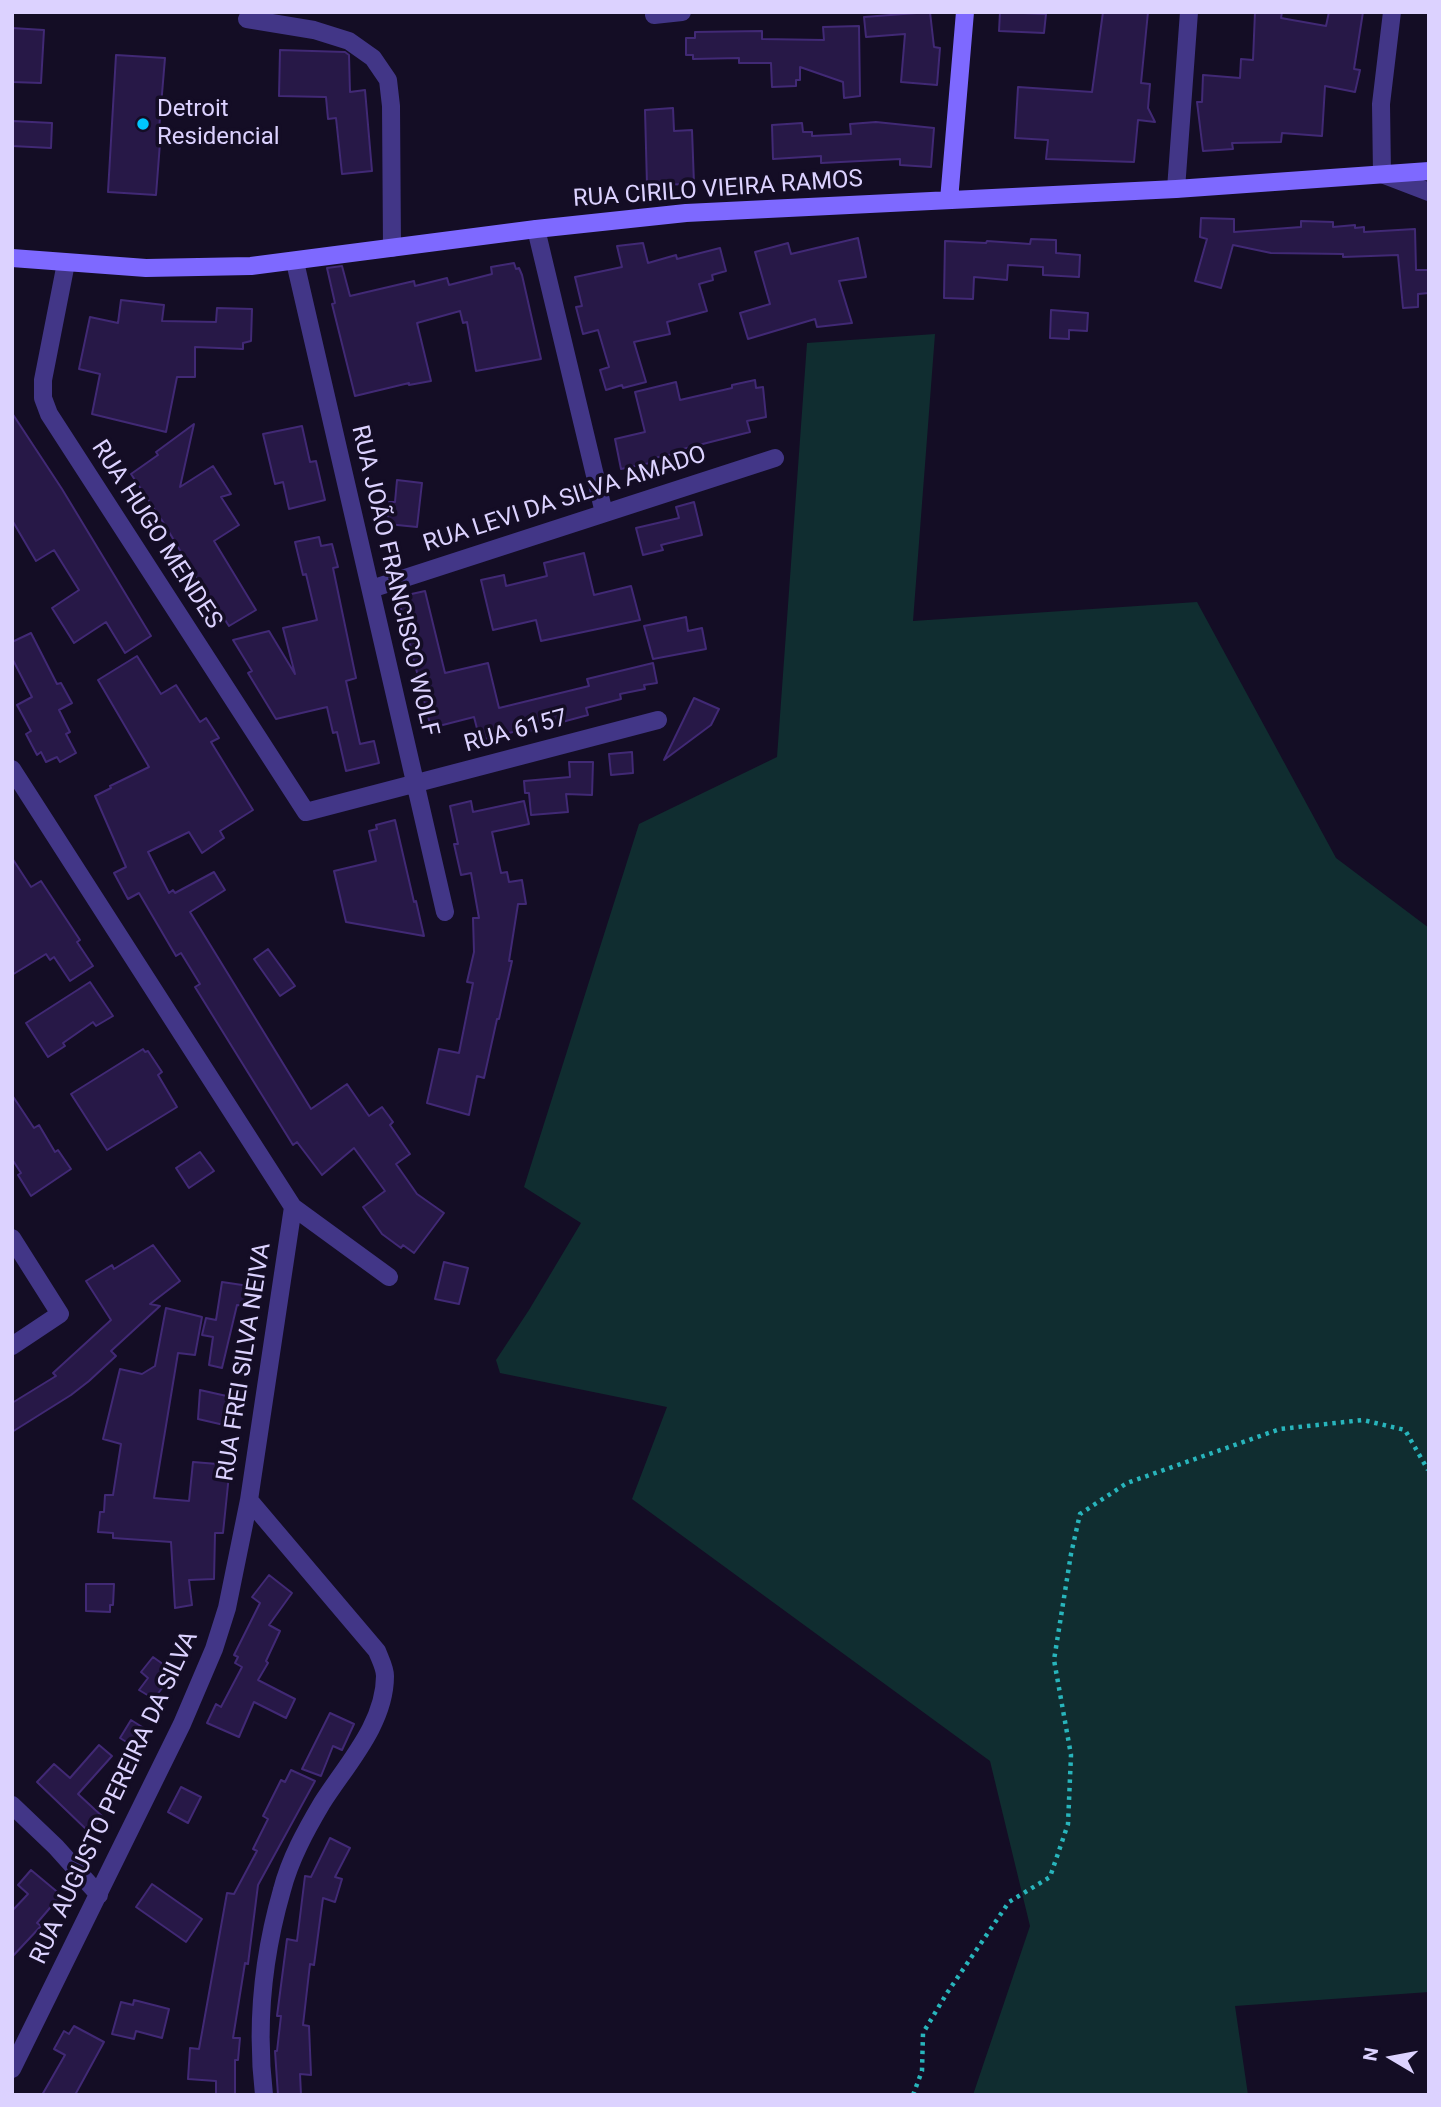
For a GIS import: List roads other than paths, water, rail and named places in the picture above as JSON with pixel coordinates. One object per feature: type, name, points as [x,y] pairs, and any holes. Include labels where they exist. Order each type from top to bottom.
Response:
[{"type":"main road","points":[[949,200],[965,12]]},
{"type":"main road","name":"RUA CIRILO VIEIRA RAMOS","points":[[12,258],[194,268],[295,262],[536,229],[686,214],[1176,189],[1429,171]]},
{"type":"street","points":[[654,15],[682,12]]},
{"type":"street","points":[[1176,189],[1189,12]]},
{"type":"street","points":[[1392,12],[1381,104],[1382,174],[1429,192]]},
{"type":"street","points":[[247,19],[314,30],[349,41],[373,58],[388,80],[391,106],[392,248]]},
{"type":"street","points":[[536,229],[604,513]]},
{"type":"street","name":"RUA JOÃO FRANCISCO WOLF","points":[[295,262],[445,912]]},
{"type":"street","name":"RUA HUGO MENDES","points":[[66,263],[43,380],[43,398],[49,414],[306,812]]},
{"type":"street","name":"RUA LEVI DA SILVA AMADO","points":[[371,589],[775,458]]},
{"type":"street","name":"RUA 6157","points":[[306,812],[658,720]]},
{"type":"street","points":[[12,769],[293,1207],[389,1277]]},
{"type":"street","name":"RUA FREI SILVA NEIVA","points":[[264,2095],[261,2021],[265,1966],[282,1889],[296,1852],[321,1805],[371,1729],[381,1703],[385,1674],[377,1651],[249,1500],[293,1207]]},
{"type":"street","points":[[12,1238],[60,1314],[12,1346]]},
{"type":"street","name":"RUA AUGUSTO PEREIRA DA SILVA","points":[[12,2069],[182,1724],[214,1649],[227,1608],[249,1500]]},
{"type":"street","points":[[12,1805],[56,1847],[99,1895]]},
{"type":"place","name":"Detroit Residencial","points":[[143,124]]}]
